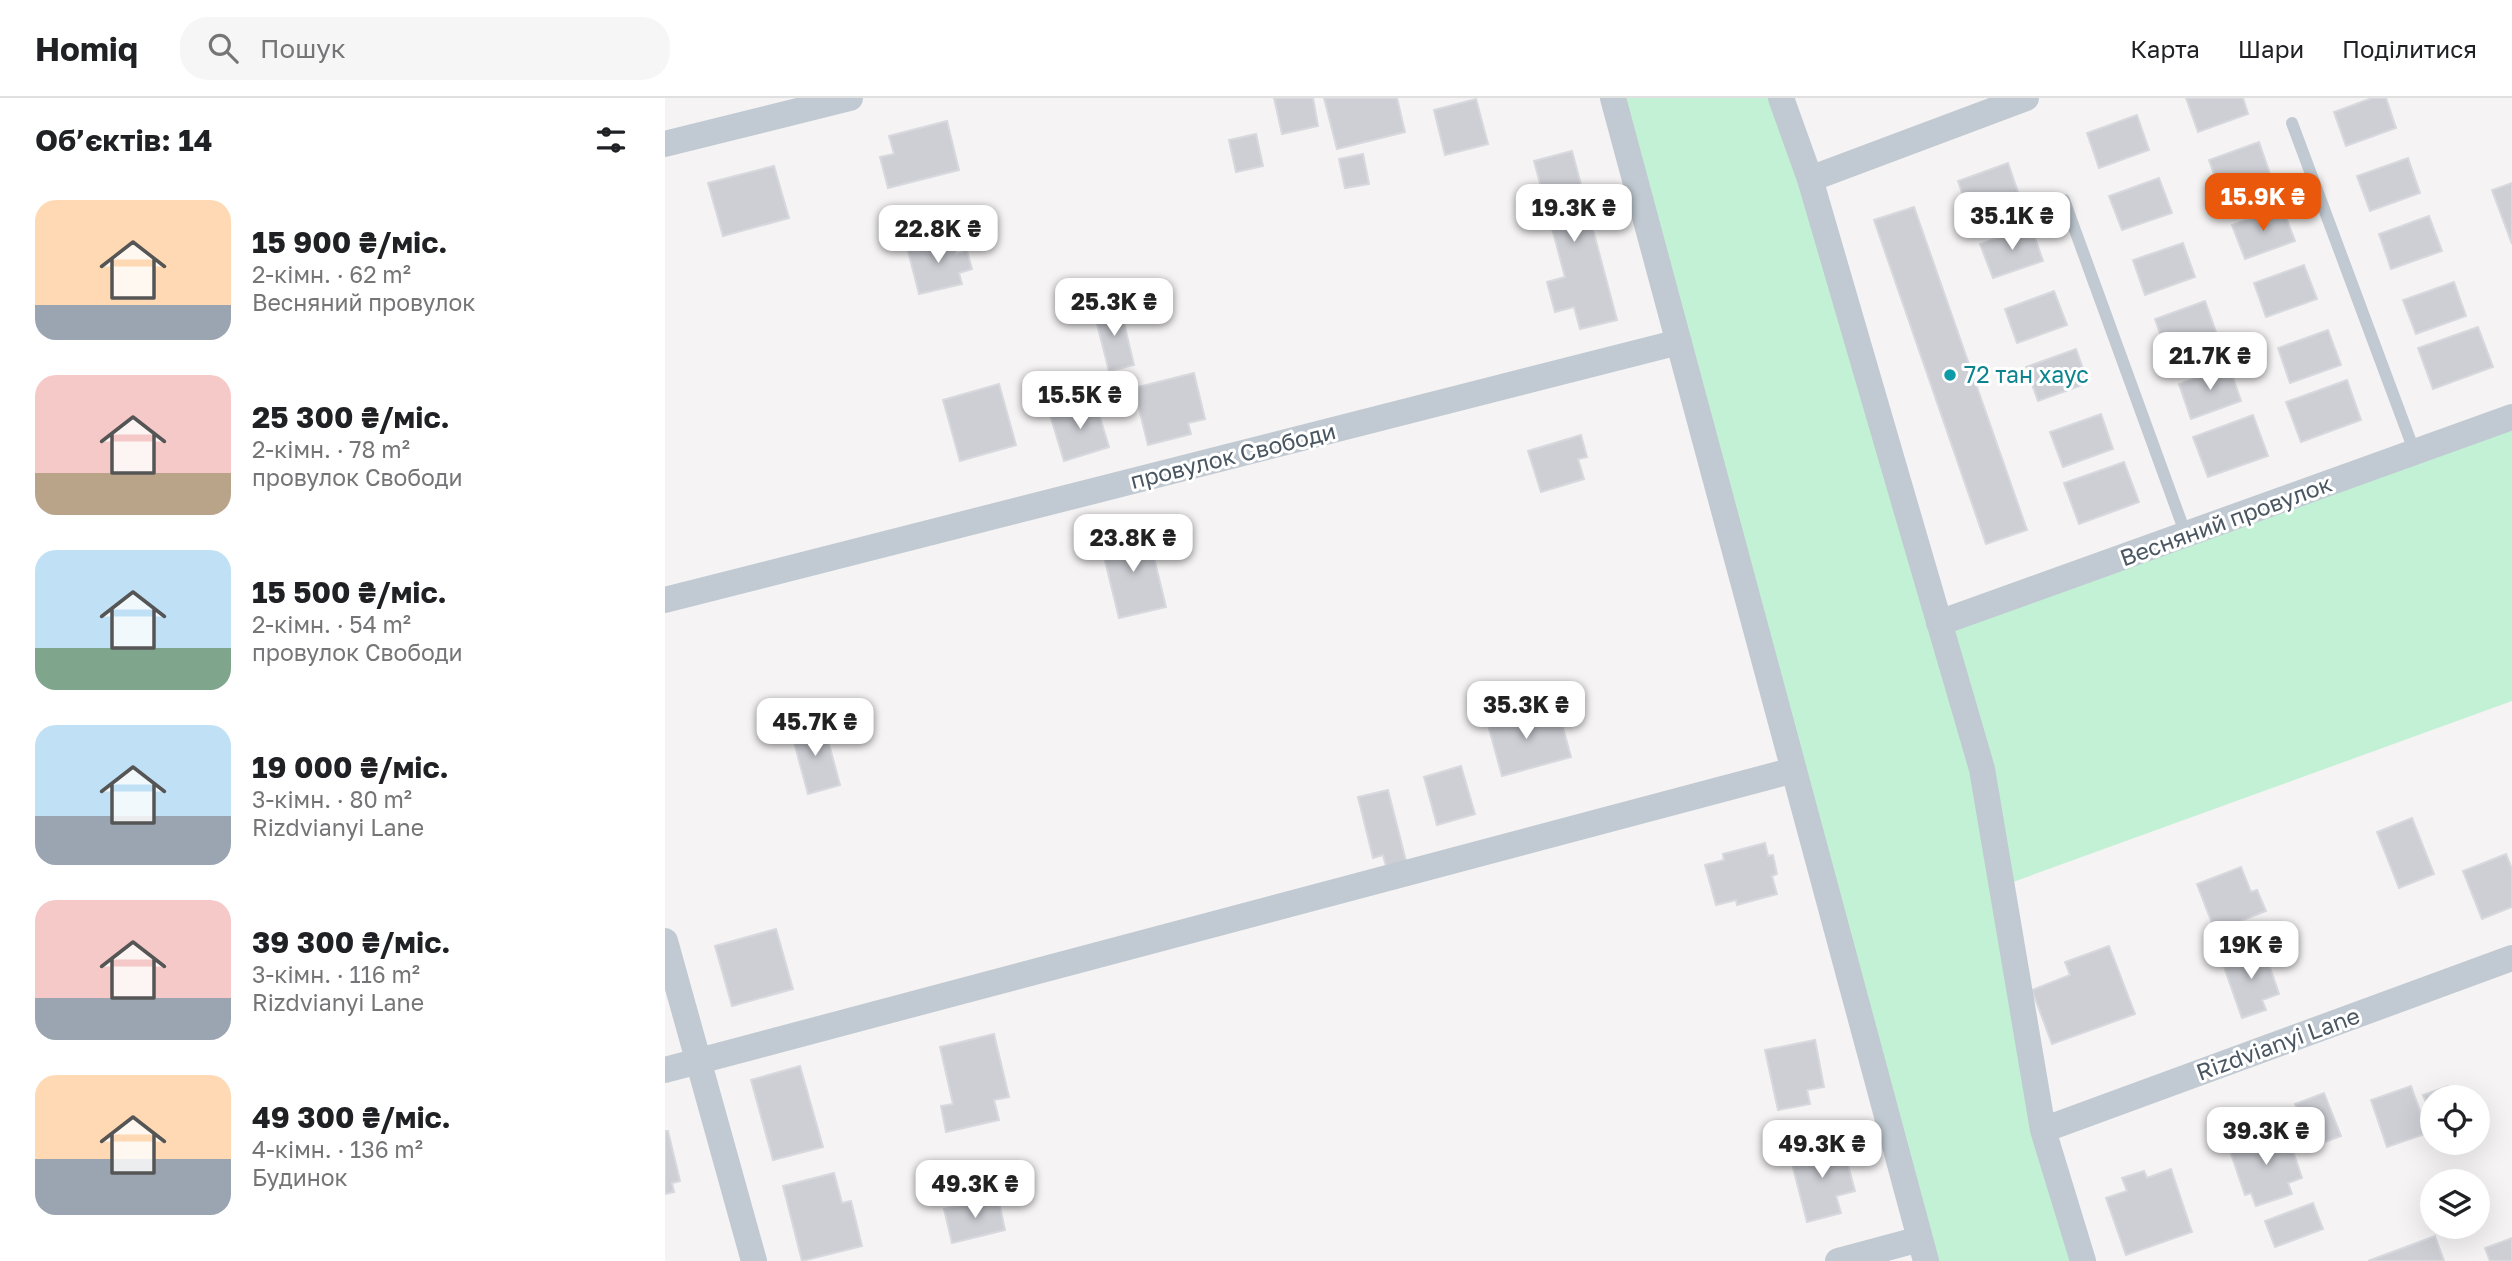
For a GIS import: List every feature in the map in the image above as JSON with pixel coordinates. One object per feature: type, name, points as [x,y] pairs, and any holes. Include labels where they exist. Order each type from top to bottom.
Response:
[{"type":"street","points":[[665,144],[850,98]]},
{"type":"street","points":[[1613,98],[1923,1250],[1838,1261]]},
{"type":"street","points":[[1781,98],[1810,179],[1982,769],[2043,1130],[2083,1261]]},
{"type":"street","points":[[1810,179],[2026,98]]},
{"type":"street","name":"провулок Свободи","points":[[665,600],[1679,342]]},
{"type":"street","name":"Весняний провулок","points":[[1939,623],[2512,417]]},
{"type":"street","points":[[665,1070],[1794,770]]},
{"type":"street","points":[[665,941],[754,1261]]},
{"type":"street","name":"Rizdvianyi Lane","points":[[2043,1130],[2512,958]]},
{"type":"lane","points":[[2292,123],[2415,453]]},
{"type":"lane","points":[[2064,200],[2186,536]]},
{"type":"green space","points":[[1613,98],[1781,98],[1940,623],[2512,417],[2512,701],[2002,886],[2083,1261],[1926,1261]]},
{"type":"building","points":[[1274,98],[1313,98],[1318,126],[1282,134]]},
{"type":"building","points":[[1324,98],[1397,98],[1405,132],[1337,149]]},
{"type":"building","points":[[2186,98],[2243,98],[2248,114],[2198,132]]},
{"type":"building","points":[[2372,98],[2386,98],[2396,128],[2346,146],[2334,112]]},
{"type":"building","points":[[1476,99],[1488,144],[1445,155],[1434,110]]},
{"type":"building","points":[[2137,115],[2149,150],[2099,168],[2087,133]]},
{"type":"building","points":[[947,121],[959,170],[888,188],[880,157],[894,154],[889,136]]},
{"type":"building","points":[[1256,134],[1263,166],[1236,172],[1229,140]]},
{"type":"building","points":[[2259,142],[2271,177],[2221,194],[2209,160]]},
{"type":"building","points":[[1572,151],[1617,320],[1580,329],[1574,307],[1555,312],[1547,282],[1565,277],[1534,161]]},
{"type":"building","points":[[1363,154],[1369,184],[1345,188],[1339,159]]},
{"type":"building","points":[[2408,158],[2420,193],[2370,211],[2357,176]]},
{"type":"building","points":[[2008,163],[2020,198],[1970,216],[1958,181]]},
{"type":"building","points":[[774,166],[789,218],[723,236],[708,183]]},
{"type":"building","points":[[2159,178],[2172,213],[2122,230],[2109,196]]},
{"type":"building","points":[[2512,183],[2512,244],[2492,190]]},
{"type":"building","name":"72 тан хаус","points":[[1914,207],[2027,530],[1986,544],[1874,220]]},
{"type":"building","points":[[2282,207],[2295,241],[2245,259],[2232,225]]},
{"type":"building","points":[[2429,216],[2442,251],[2391,269],[2379,234]]},
{"type":"building","points":[[2031,226],[2043,261],[1993,278],[1980,244]]},
{"type":"building","points":[[952,236],[956,254],[967,251],[972,269],[959,273],[962,284],[919,294],[907,247]]},
{"type":"building","points":[[2183,243],[2195,277],[2145,295],[2133,260]]},
{"type":"building","points":[[2304,265],[2317,299],[2266,317],[2254,283]]},
{"type":"building","points":[[2454,282],[2466,316],[2416,334],[2403,300]]},
{"type":"building","points":[[2054,291],[2067,325],[2017,343],[2005,309]]},
{"type":"building","points":[[2205,301],[2217,335],[2167,353],[2155,319]]},
{"type":"building","points":[[1120,306],[1134,365],[1109,371],[1094,312]]},
{"type":"building","points":[[2478,327],[2493,367],[2433,389],[2418,348]]},
{"type":"building","points":[[2328,330],[2341,365],[2290,383],[2278,348]]},
{"type":"building","points":[[2076,349],[2088,383],[2038,401],[2026,367]]},
{"type":"building","points":[[2229,366],[2241,401],[2191,419],[2179,384]]},
{"type":"building","points":[[1194,373],[1205,419],[1188,423],[1191,434],[1148,445],[1134,388]]},
{"type":"building","points":[[2347,380],[2361,420],[2301,442],[2286,402]]},
{"type":"building","points":[[999,384],[1016,445],[960,461],[943,400]]},
{"type":"building","points":[[1095,401],[1109,447],[1064,461],[1050,415]]},
{"type":"building","points":[[2101,414],[2113,449],[2063,467],[2050,432]]},
{"type":"building","points":[[2253,415],[2268,456],[2208,477],[2193,437]]},
{"type":"building","points":[[1581,435],[1587,457],[1578,459],[1584,479],[1541,492],[1528,451]]},
{"type":"building","points":[[2124,462],[2139,502],[2079,524],[2064,483]]},
{"type":"building","points":[[1147,529],[1166,607],[1119,618],[1100,540]]},
{"type":"building","points":[[1512,707],[1517,724],[1559,713],[1571,757],[1502,776],[1485,714]]},
{"type":"building","points":[[823,722],[840,785],[808,794],[791,731]]},
{"type":"building","points":[[1461,766],[1475,814],[1437,825],[1424,777]]},
{"type":"building","points":[[1388,790],[1406,861],[1386,866],[1383,855],[1373,858],[1358,797]]},
{"type":"building","points":[[2412,818],[2434,874],[2399,888],[2377,832]]},
{"type":"building","points":[[1765,843],[1768,856],[1773,855],[1777,874],[1772,876],[1777,894],[1737,905],[1736,900],[1716,905],[1705,865],[1724,860],[1723,854]]},
{"type":"building","points":[[2506,854],[2512,869],[2512,907],[2482,919],[2463,871]]},
{"type":"building","points":[[2241,867],[2251,892],[2257,890],[2266,911],[2215,931],[2197,884]]},
{"type":"building","points":[[776,929],[793,989],[732,1006],[715,946]]},
{"type":"building","points":[[2109,946],[2135,1014],[2052,1044],[2032,990],[2070,975],[2065,962]]},
{"type":"building","points":[[2263,947],[2279,994],[2262,1000],[2266,1010],[2242,1018],[2222,961]]},
{"type":"building","points":[[994,1034],[1009,1097],[994,1100],[999,1120],[946,1132],[941,1106],[953,1104],[940,1047]]},
{"type":"building","points":[[1815,1040],[1824,1087],[1807,1090],[1810,1104],[1778,1110],[1765,1050]]},
{"type":"building","points":[[800,1066],[823,1147],[773,1160],[751,1080]]},
{"type":"building","points":[[2411,1086],[2420,1111],[2420,1136],[2387,1147],[2371,1100]]},
{"type":"building","points":[[2324,1093],[2341,1136],[2312,1147],[2295,1104]]},
{"type":"building","points":[[2286,1130],[2302,1178],[2288,1183],[2292,1194],[2256,1206],[2251,1193],[2245,1195],[2228,1145],[2251,1137],[2253,1141]]},
{"type":"building","points":[[665,1131],[668,1131],[680,1181],[672,1183],[674,1192],[665,1194]]},
{"type":"building","points":[[1842,1143],[1855,1191],[1836,1196],[1841,1213],[1807,1222],[1790,1156]]},
{"type":"building","points":[[2171,1169],[2192,1232],[2126,1255],[2106,1198],[2127,1191],[2122,1178],[2144,1171],[2147,1178]]},
{"type":"building","points":[[834,1173],[842,1203],[851,1201],[862,1246],[802,1261],[783,1186]]},
{"type":"building","points":[[998,1197],[1005,1230],[952,1243],[944,1209]]},
{"type":"building","points":[[2313,1203],[2323,1229],[2275,1247],[2265,1221]]},
{"type":"building","points":[[2512,1238],[2512,1261],[2490,1261],[2485,1248]]},
{"type":"building","points":[[2427,1239],[2436,1239],[2444,1261],[2368,1261]]},
{"type":"place","name":"72 тан хаус","points":[[1950,375]]}]
